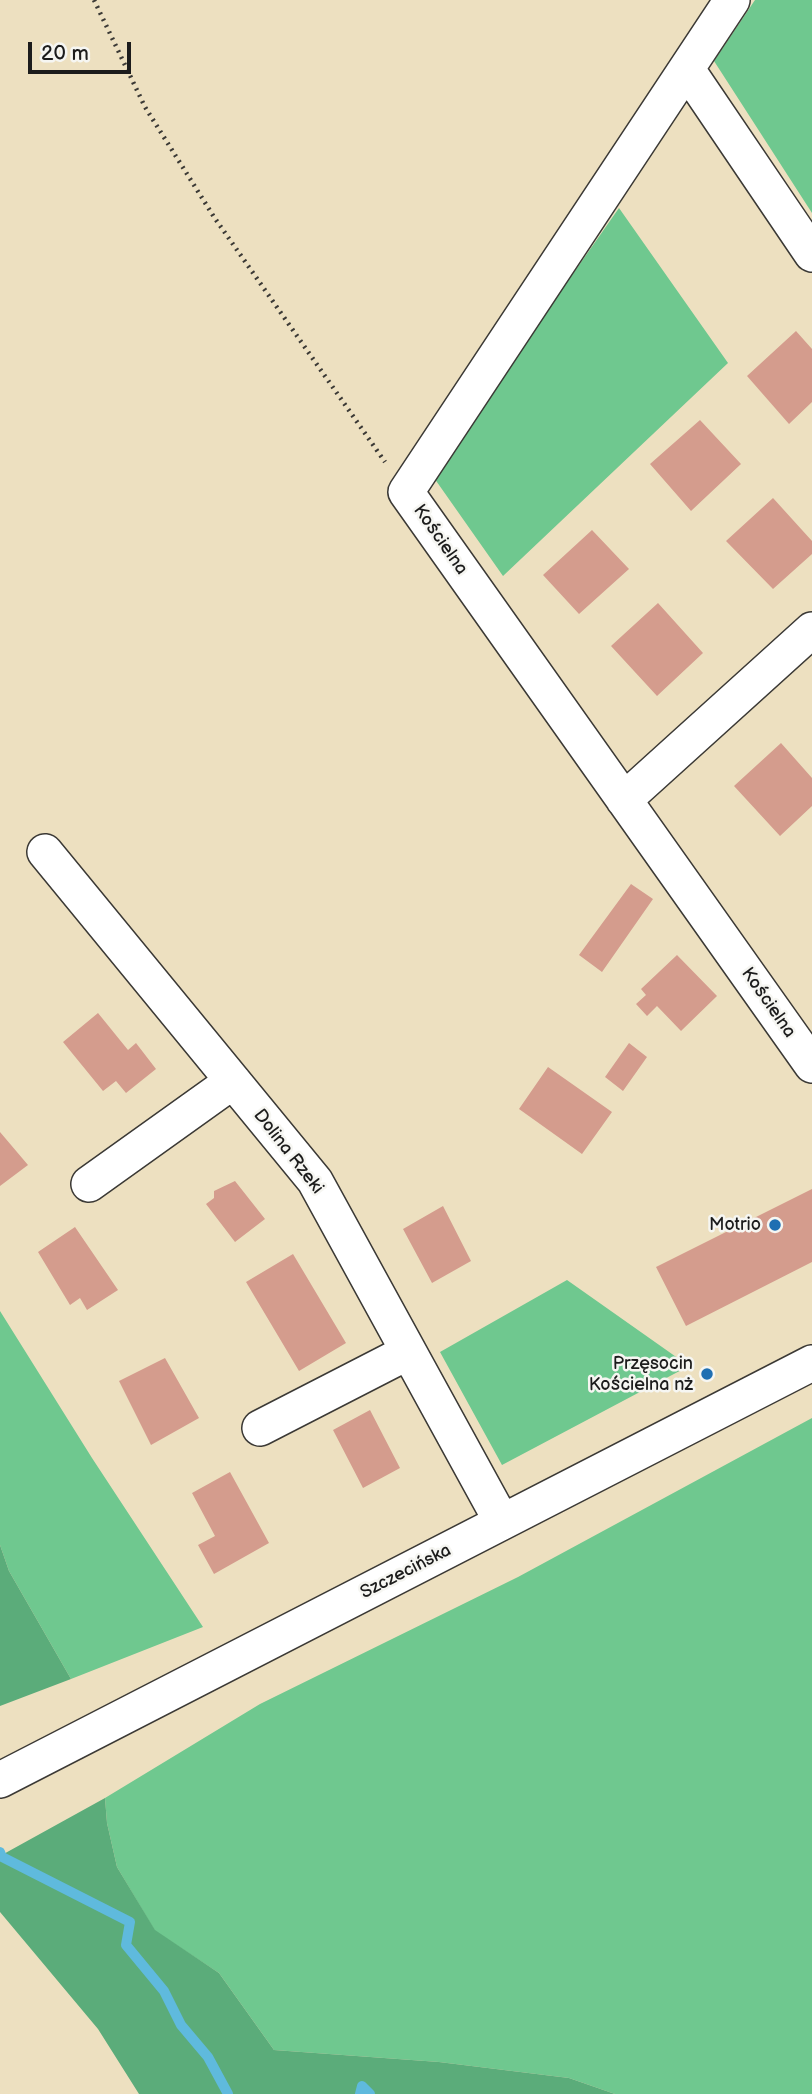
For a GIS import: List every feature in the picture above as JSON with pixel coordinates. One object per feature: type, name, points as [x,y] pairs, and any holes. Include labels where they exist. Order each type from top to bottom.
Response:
[{"type":"street","points":[[406,492],[688,71],[732,0]]},
{"type":"street","points":[[688,71],[812,254]]},
{"type":"street","name":"Kościelna","points":[[406,492],[812,1065]]},
{"type":"street","points":[[624,800],[812,630]]},
{"type":"street","name":"Dolina Rzeki","points":[[45,852],[315,1181],[502,1522]]},
{"type":"street","points":[[89,1184],[233,1081]]},
{"type":"street","points":[[260,1428],[408,1352]]},
{"type":"street","name":"Szczecińska","points":[[0,1780],[812,1363]]},
{"type":"path","name":"Kościelna","points":[[94,0],[145,107],[207,206],[406,492]]},
{"type":"green space","points":[[755,0],[812,0],[812,213],[714,61]]},
{"type":"green space","points":[[619,208],[728,363],[503,576],[432,475]]},
{"type":"green space","points":[[567,1280],[689,1366],[502,1465],[440,1352]]},
{"type":"green space","points":[[0,1311],[203,1627],[71,1679],[9,1571],[0,1545]]},
{"type":"green space","points":[[812,1418],[812,2094],[615,2094],[569,2078],[439,2062],[274,2050],[219,1973],[155,1931],[117,1867],[107,1823],[105,1798],[260,1704],[518,1577]]},
{"type":"green space","points":[[0,1545],[9,1571],[71,1679],[0,1706]]},
{"type":"green space","points":[[105,1798],[107,1823],[117,1867],[155,1930],[219,1973],[274,2050],[439,2062],[569,2078],[615,2094],[139,2094],[98,2029],[0,1912],[0,1856]]},
{"type":"building","points":[[796,331],[812,349],[812,402],[789,424],[747,376]]},
{"type":"building","points":[[700,420],[741,464],[691,511],[650,464]]},
{"type":"building","points":[[773,498],[812,541],[812,554],[773,589],[726,541]]},
{"type":"building","points":[[592,530],[629,569],[579,614],[543,575]]},
{"type":"building","points":[[658,603],[703,653],[657,696],[611,646]]},
{"type":"building","points":[[781,743],[812,778],[812,806],[780,836],[734,786]]},
{"type":"building","points":[[631,884],[653,899],[602,972],[579,955]]},
{"type":"building","points":[[677,955],[717,996],[681,1031],[657,1006],[647,1016],[636,1004],[646,995],[641,989]]},
{"type":"building","points":[[98,1013],[128,1050],[136,1043],[156,1069],[126,1093],[116,1081],[103,1091],[63,1042]]},
{"type":"building","points":[[629,1043],[647,1057],[623,1091],[605,1077]]},
{"type":"building","points":[[548,1067],[612,1112],[582,1154],[519,1109]]},
{"type":"building","points":[[0,1132],[28,1165],[0,1186]]},
{"type":"building","points":[[235,1181],[265,1219],[235,1242],[206,1204],[214,1198],[214,1191]]},
{"type":"building","name":"Motrio","points":[[812,1189],[812,1262],[686,1326],[656,1267]]},
{"type":"building","points":[[443,1206],[471,1261],[432,1283],[403,1229]]},
{"type":"building","points":[[75,1227],[118,1290],[87,1310],[80,1298],[70,1305],[38,1252]]},
{"type":"building","points":[[293,1254],[346,1343],[299,1371],[246,1282]]},
{"type":"building","points":[[165,1358],[199,1418],[151,1445],[119,1381]]},
{"type":"building","points":[[370,1410],[400,1468],[363,1488],[333,1430]]},
{"type":"building","points":[[230,1472],[269,1543],[214,1574],[198,1545],[215,1536],[192,1493]]},
{"type":"waterway","points":[[0,1852],[2,1857],[130,1922],[126,1945],[164,1991],[181,2025],[208,2057],[228,2094]]},
{"type":"waterway","points":[[360,2094],[362,2086],[370,2094]]},
{"type":"place","name":"Motrio","points":[[775,1225]]},
{"type":"place","name":"Przęsocin Kościelna nż","points":[[707,1374]]}]
